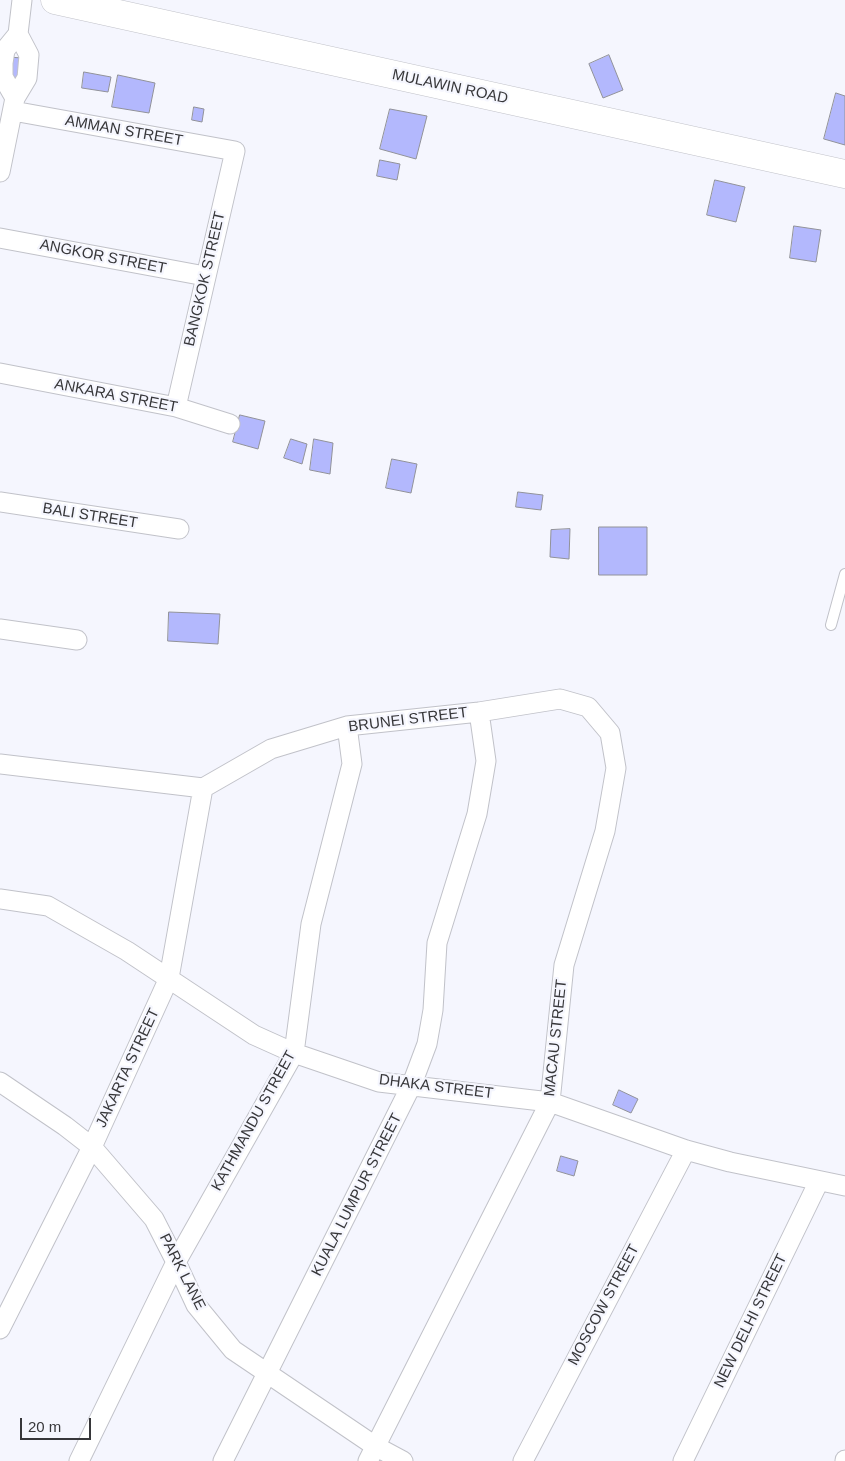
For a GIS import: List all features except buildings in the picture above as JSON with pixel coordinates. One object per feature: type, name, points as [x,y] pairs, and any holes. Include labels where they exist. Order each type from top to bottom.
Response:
[{"type":"main road","name":"MULAWIN ROAD","points":[[56,0],[845,174]]},
{"type":"street","points":[[14,105],[2,76],[5,50],[18,34],[22,0]]},
{"type":"street","points":[[0,172],[14,105],[27,78],[29,55],[18,34]]},
{"type":"street","name":"AMMAN STREET","points":[[14,105],[235,151]]},
{"type":"street","name":"BANGKOK STREET","points":[[176,407],[235,151]]},
{"type":"street","name":"ANGKOR STREET","points":[[0,238],[205,276]]},
{"type":"street","name":"ANKARA STREET","points":[[0,373],[176,407],[230,424]]},
{"type":"street","name":"BALI STREET","points":[[0,502],[179,529]]},
{"type":"street","points":[[0,629],[77,640]]},
{"type":"street","name":"BRUNEI STREET","points":[[203,788],[271,749],[347,726],[479,712],[560,699]]},
{"type":"street","name":"MACAU STREET","points":[[372,1454],[550,1102],[564,965],[605,831],[616,768],[610,732],[588,707],[560,699]]},
{"type":"street","name":"KUALA LUMPUR STREET","points":[[222,1461],[412,1084],[427,1044],[433,1010],[437,943],[477,814],[486,761],[479,712]]},
{"type":"street","name":"KATHMANDU STREET","points":[[79,1461],[176,1262],[294,1053],[311,924],[352,764],[347,726]]},
{"type":"street","points":[[0,764],[203,788]]},
{"type":"street","name":"JAKARTA STREET","points":[[0,1329],[92,1147],[169,978],[203,788]]},
{"type":"street","name":"DHAKA STREET","points":[[0,899],[48,906],[127,951],[254,1035],[294,1053],[379,1082],[412,1084],[550,1102],[686,1150],[730,1162],[845,1186]]},
{"type":"street","name":"PARK LANE","points":[[0,1082],[65,1126],[92,1147],[154,1219],[196,1305],[233,1350],[267,1373],[372,1454],[403,1461]]},
{"type":"street","name":"MOSCOW STREET","points":[[523,1461],[686,1150]]},
{"type":"street","name":"NEW DELHI STREET","points":[[683,1461],[819,1181]]},
{"type":"lane","points":[[831,625],[845,574]]}]
